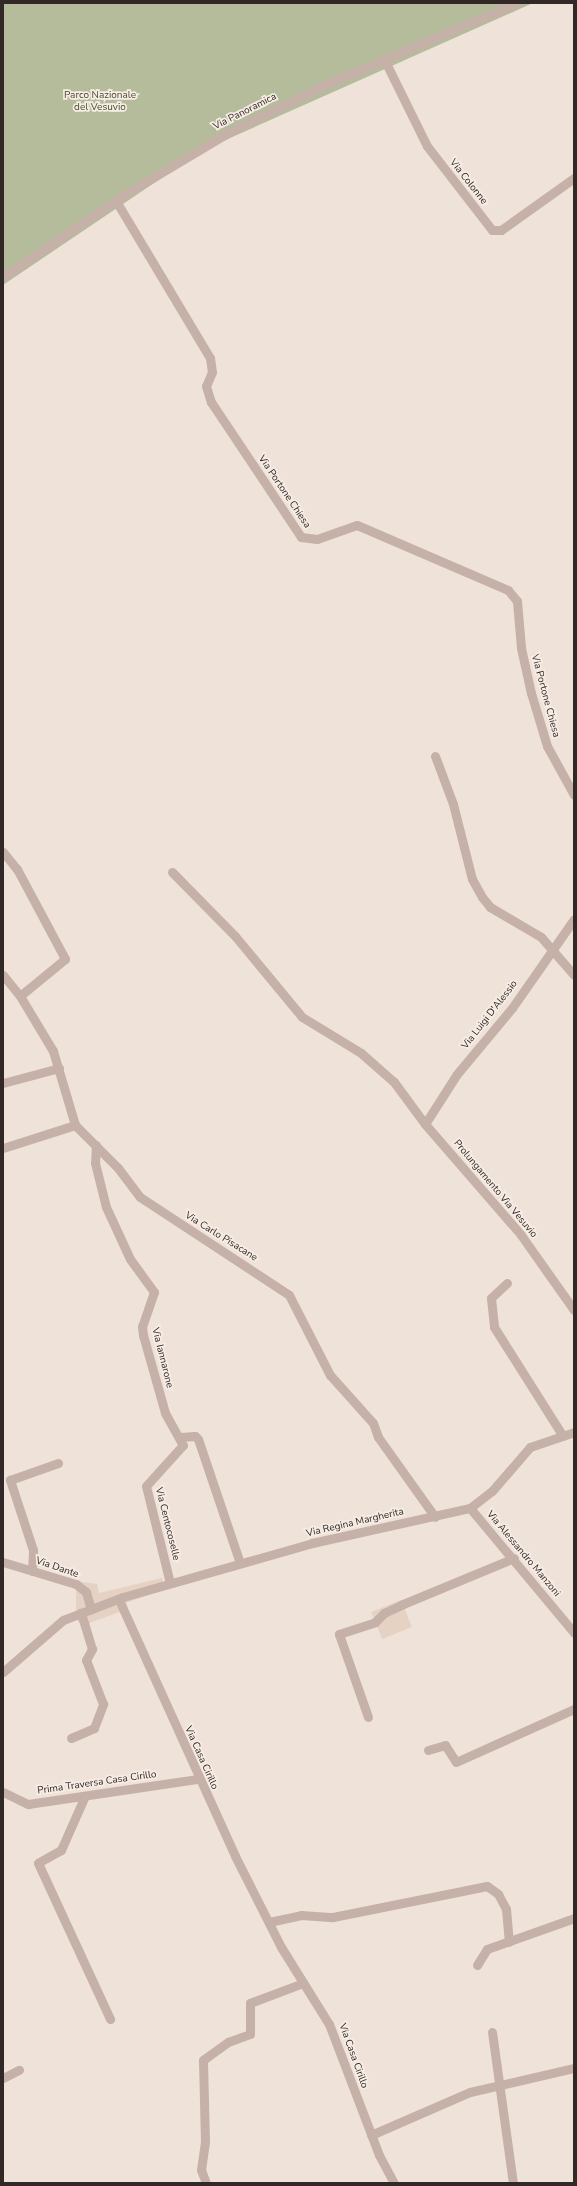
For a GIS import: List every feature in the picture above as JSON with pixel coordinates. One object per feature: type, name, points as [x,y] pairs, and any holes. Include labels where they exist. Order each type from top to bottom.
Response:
[{"type":"street","name":"Via Panoramica","points":[[3,276],[116,201],[231,131],[384,59],[516,3]]},
{"type":"street","name":"Via Colonne","points":[[384,59],[427,146],[492,230],[501,230],[574,178]]},
{"type":"street","name":"Via Portone Chiesa","points":[[116,201],[210,358],[212,372],[206,386],[211,402],[301,537],[317,539],[357,526],[508,590],[517,601],[521,648],[531,693],[547,746],[574,795]]},
{"type":"street","points":[[435,756],[453,804],[472,879],[482,897],[490,907],[541,936],[552,947],[574,975]]},
{"type":"street","points":[[3,852],[17,870],[65,959],[20,996]]},
{"type":"street","name":"Prolungamento Via Vesuvio","points":[[172,872],[235,936],[302,1017],[362,1053],[394,1082],[425,1124],[521,1235],[574,1310]]},
{"type":"street","name":"Via Luigi D'Alessio","points":[[425,1124],[457,1074],[512,1008],[552,947],[574,919]]},
{"type":"street","points":[[3,975],[20,996],[59,1068],[75,1125],[3,1148]]},
{"type":"street","points":[[3,1083],[59,1068]]},
{"type":"street","name":"Via Carlo Pisacane","points":[[75,1125],[96,1145],[140,1197],[289,1295],[330,1375],[373,1423],[378,1436],[435,1517]]},
{"type":"street","name":"Via Iannarone","points":[[96,1145],[95,1163],[106,1207],[130,1259],[154,1292],[143,1335],[165,1414],[180,1437]]},
{"type":"street","points":[[507,1283],[492,1298],[494,1327],[563,1436]]},
{"type":"street","name":"Via Regina Margherita","points":[[3,1672],[63,1620],[91,1609],[170,1583],[356,1532],[435,1517],[470,1508],[492,1491],[530,1447],[574,1432]]},
{"type":"street","points":[[180,1437],[195,1436],[198,1439],[240,1563]]},
{"type":"street","name":"Via Centocoselle","points":[[170,1583],[146,1486],[182,1447],[180,1437]]},
{"type":"street","points":[[32,1571],[33,1550],[10,1480],[13,1476],[58,1462]]},
{"type":"street","name":"Via Alessandro Manzoni","points":[[470,1508],[514,1558],[574,1633]]},
{"type":"street","points":[[368,1716],[339,1634],[375,1622],[384,1613],[403,1604],[514,1558]]},
{"type":"street","name":"Via Dante","points":[[3,1562],[76,1584],[86,1592],[91,1609]]},
{"type":"street","name":"Via Casa Cirillo","points":[[119,1600],[198,1779],[268,1922],[302,1983],[329,2024],[371,2135],[394,2183]]},
{"type":"street","points":[[71,1738],[97,1724],[103,1701],[86,1660],[92,1649],[81,1614]]},
{"type":"street","points":[[428,1750],[445,1744],[456,1762],[574,1709]]},
{"type":"street","name":"Prima Traversa Casa Cirillo","points":[[3,1792],[28,1804],[84,1798],[198,1779]]},
{"type":"street","points":[[84,1798],[60,1850],[38,1863],[110,2019]]},
{"type":"street","points":[[268,1922],[301,1915],[333,1917],[488,1886],[498,1894],[506,1909],[509,1942]]},
{"type":"street","points":[[478,1965],[487,1949],[574,1918]]},
{"type":"street","points":[[206,2183],[201,2170],[205,2142],[203,2060],[228,2042],[250,2034],[250,2003],[302,1983]]},
{"type":"street","points":[[492,2032],[497,2085],[513,2183]]},
{"type":"street","points":[[371,2135],[470,2092],[574,2068]]},
{"type":"street","points":[[3,2078],[19,2070]]},
{"type":"green space","name":"Parco Nazionale del Vesuvio","points":[[3,3],[533,3],[203,150],[3,285]]},
{"type":"shaded area","points":[[162,1578],[165,1589],[126,1603],[128,1609],[89,1623],[84,1628],[76,1619],[76,1581],[97,1584],[99,1593]]},
{"type":"shaded area","points":[[401,1600],[412,1627],[382,1639],[371,1612]]}]
